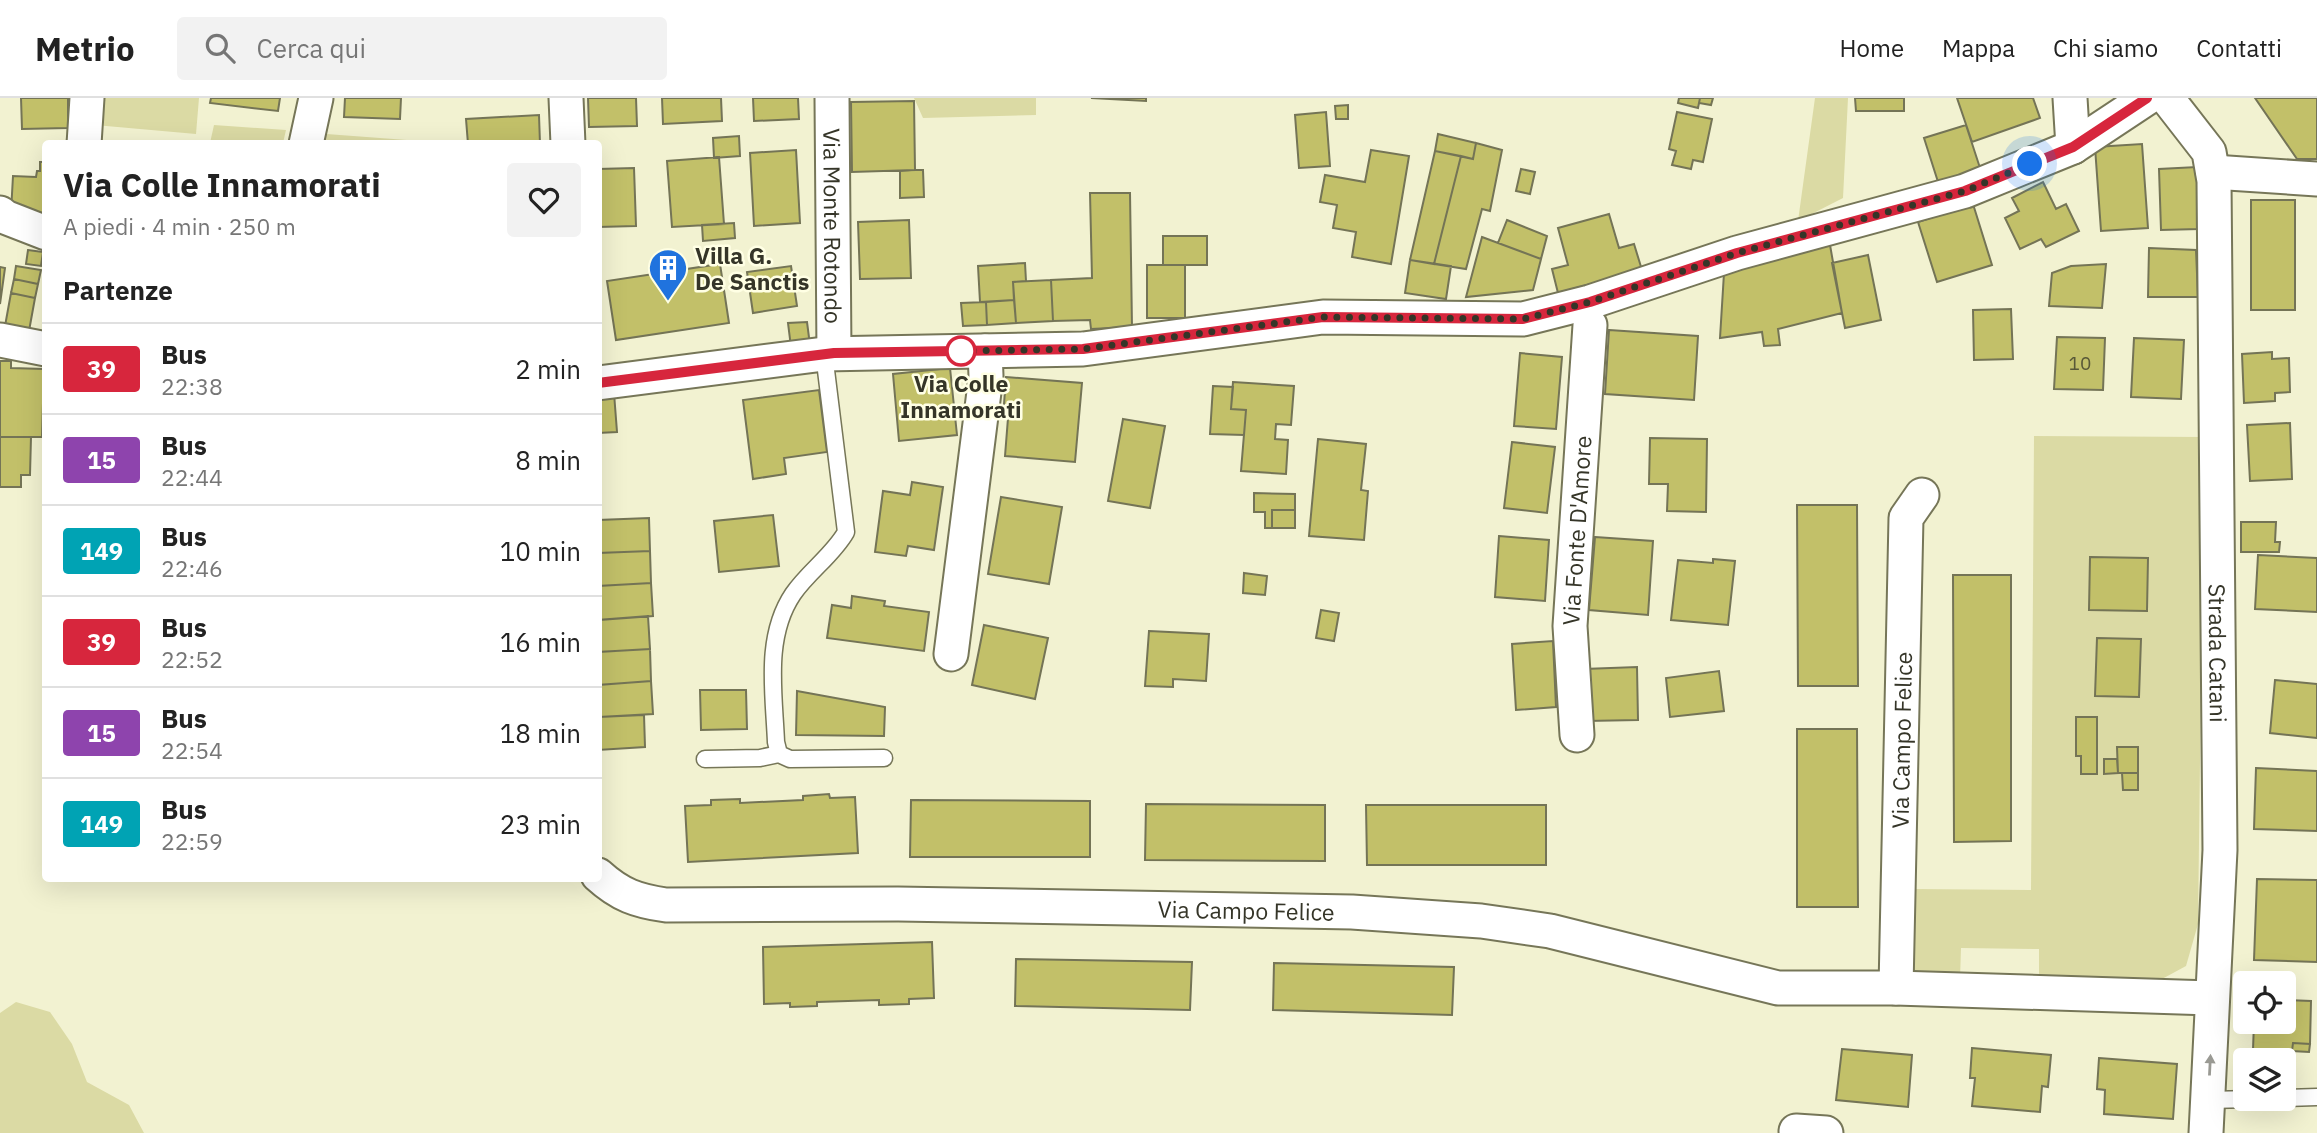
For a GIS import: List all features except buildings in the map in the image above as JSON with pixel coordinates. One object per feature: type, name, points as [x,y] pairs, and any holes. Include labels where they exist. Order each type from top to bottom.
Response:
[{"type":"street","points":[[84,140],[88,98]]},
{"type":"street","points":[[307,140],[316,98]]},
{"type":"street","points":[[566,98],[568,140]]},
{"type":"street","name":"Via Monte Rotondo","points":[[829,354],[832,98]]},
{"type":"street","points":[[2070,98],[2073,147]]},
{"type":"street","points":[[1523,319],[1590,302],[1737,253],[1965,191],[2073,147],[2147,98]]},
{"type":"street","name":"Strada Catani","points":[[2167,98],[2209,152],[2213,173],[2220,849],[2206,1133]]},
{"type":"street","points":[[2213,173],[2317,179]]},
{"type":"street","points":[[0,213],[42,231]]},
{"type":"street","points":[[602,375],[829,354],[1083,349],[1323,317],[1523,319],[1578,327],[1590,325],[1678,286],[1682,272]]},
{"type":"street","name":"Via Fonte D'Amore","points":[[1577,735],[1570,626],[1590,325]]},
{"type":"street","points":[[0,340],[42,347]]},
{"type":"street","points":[[951,654],[986,376],[985,351]]},
{"type":"street","name":"Via Campo Felice","points":[[1896,988],[1906,518],[1922,495]]},
{"type":"street","name":"Via Campo Felice","points":[[602,879],[616,891],[644,902],[666,905],[1135,907],[1352,912],[1481,921],[1550,931],[1778,988],[1896,988],[2211,998]]},
{"type":"lane","points":[[779,754],[776,742],[773,667],[776,631],[793,594],[820,561],[838,546],[846,532],[829,354]]},
{"type":"lane","points":[[705,759],[760,758],[779,754],[790,759],[884,758]]},
{"type":"lane","points":[[2296,1098],[2317,1097]]},
{"type":"lane","points":[[2208,1100],[2233,1099]]},
{"type":"shaded area","points":[[98,98],[199,98],[196,134],[95,125]]},
{"type":"shaded area","points":[[914,98],[1036,98],[1036,115],[923,118]]},
{"type":"shaded area","points":[[1815,98],[1848,98],[1843,198],[1798,221]]},
{"type":"shaded area","points":[[214,125],[286,130],[284,140],[211,140]]},
{"type":"shaded area","points":[[313,133],[407,140],[312,140]]},
{"type":"shaded area","points":[[2034,436],[2204,437],[2198,924],[2186,966],[2162,979],[2039,980],[2039,949],[1961,948],[1960,979],[1912,978],[1914,889],[2031,890]]},
{"type":"shaded area","points":[[16,1002],[50,1012],[72,1044],[87,1082],[129,1105],[144,1133],[0,1133],[0,1013]]},
{"type":"bus line","name":"39","points":[[602,382],[834,353],[1083,349],[1323,317],[1523,319],[1590,302],[1737,253],[1965,191],[2073,147],[2147,98]]},
{"type":"place","name":"Villa G. De Sanctis","points":[[668,302]]},
{"type":"place","name":"Via Colle Innamorati","points":[[961,351]]},
{"type":"route","points":[[961,351],[1083,349],[1323,317],[1523,319],[1590,302],[1737,253],[1965,191],[2030,164]]}]
